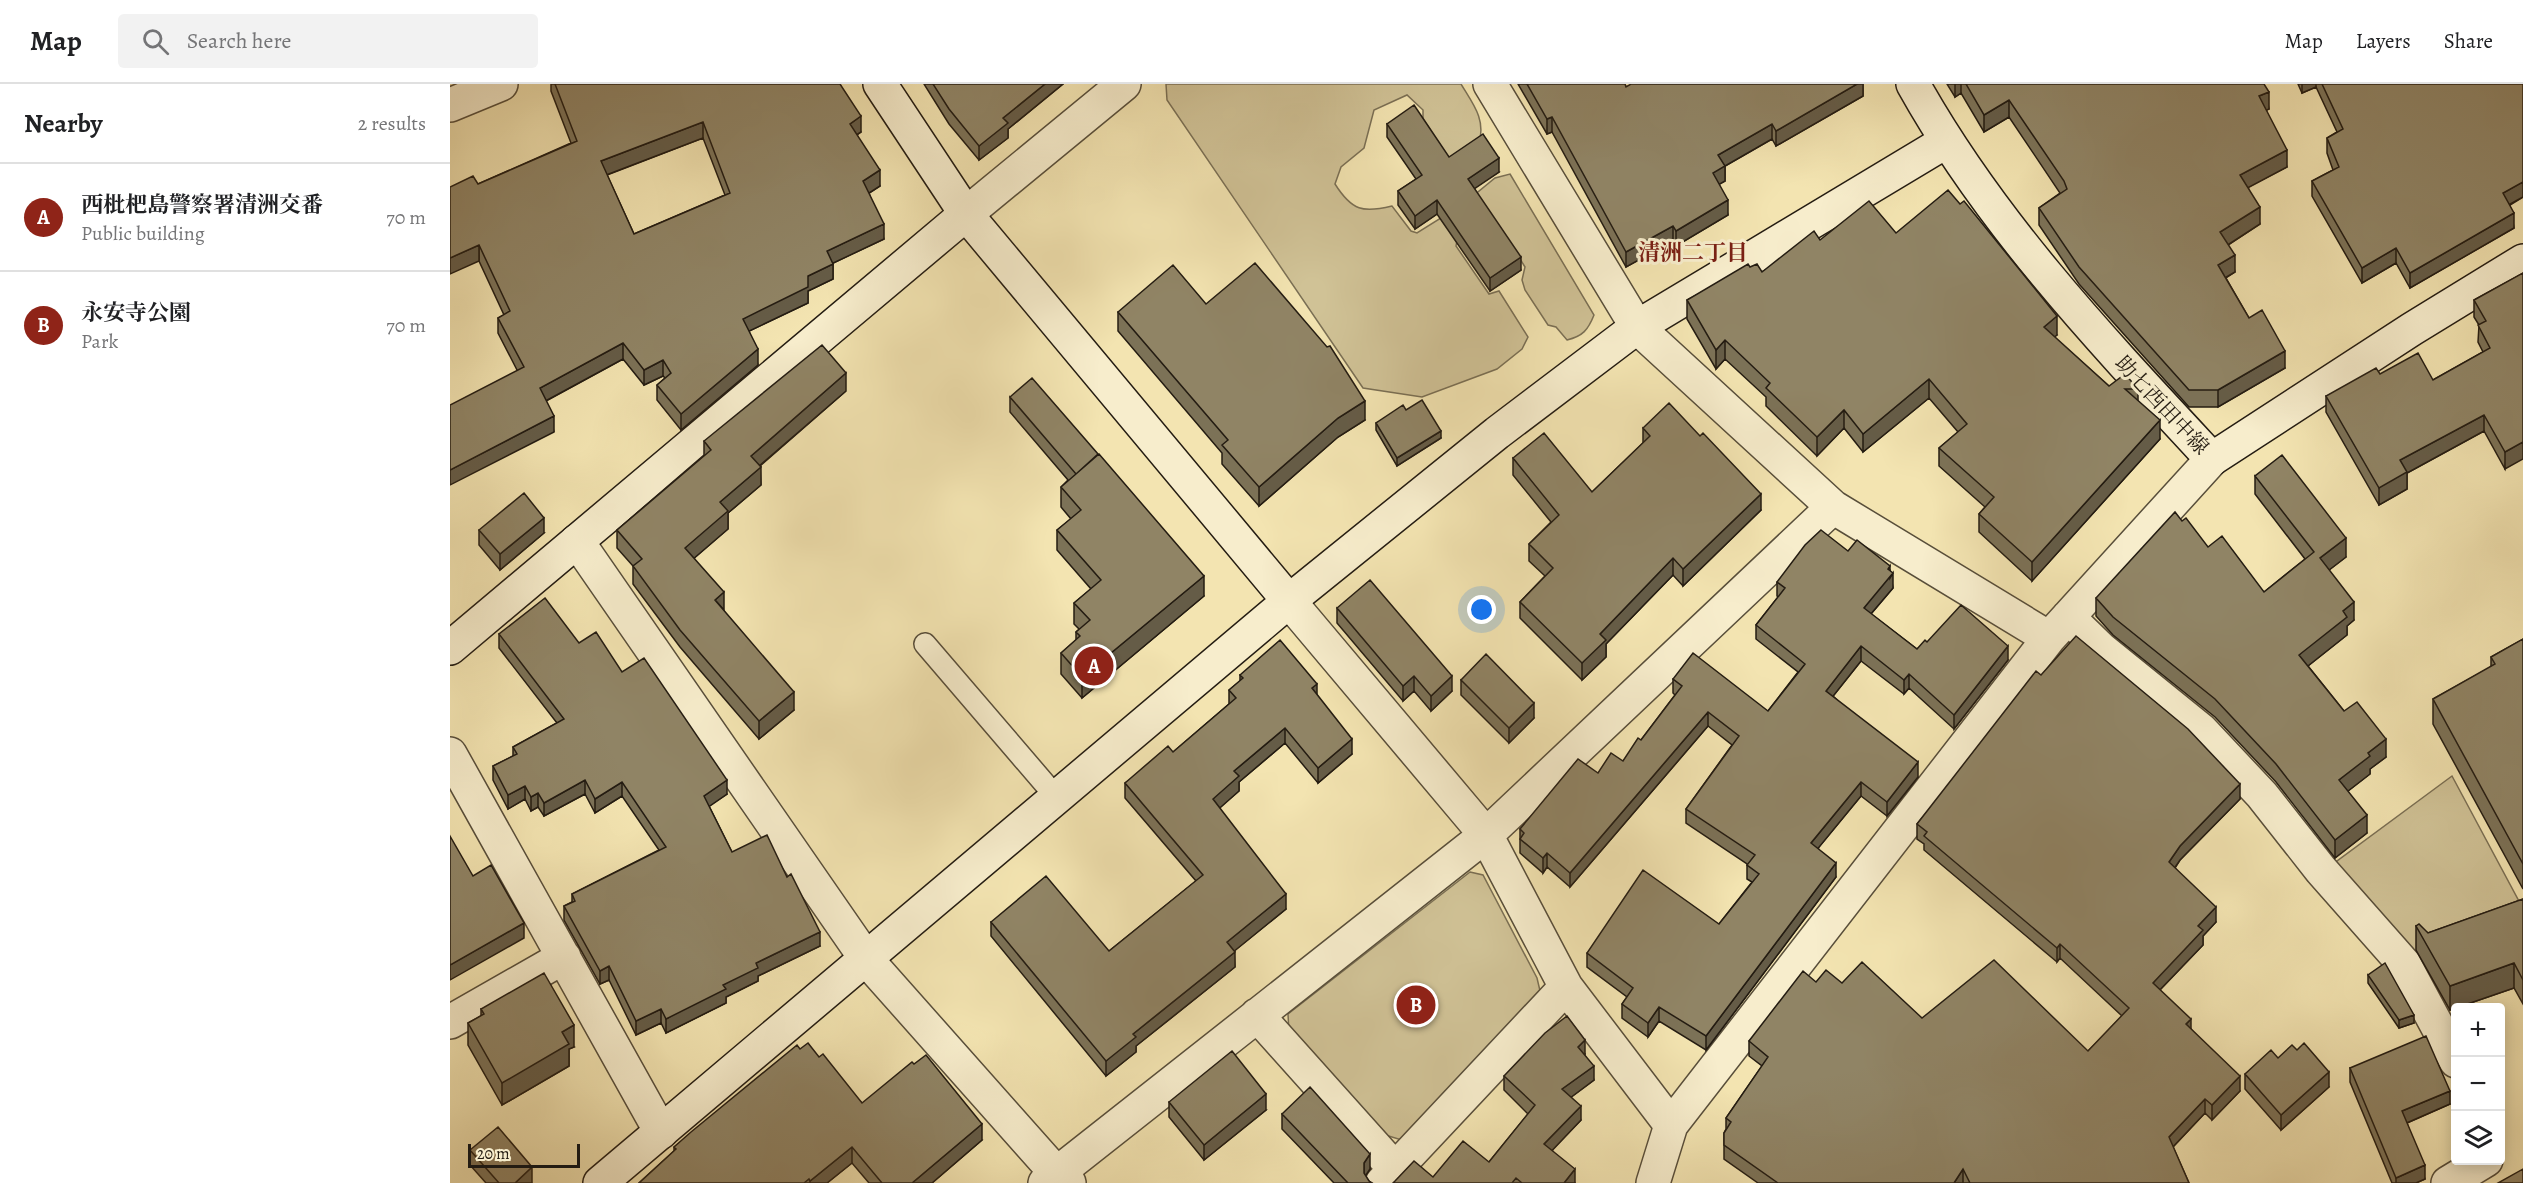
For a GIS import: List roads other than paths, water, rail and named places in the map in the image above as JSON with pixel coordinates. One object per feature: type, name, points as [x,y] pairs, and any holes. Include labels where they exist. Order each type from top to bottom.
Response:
[{"type":"street","points":[[450,105],[501,84]]},
{"type":"street","points":[[880,84],[966,214],[1486,835],[1566,987],[1671,1125]]},
{"type":"street","points":[[450,648],[1124,84]]},
{"type":"street","points":[[1490,84],[1637,327],[1833,507],[2101,649],[2201,730],[2262,795],[2321,870],[2404,964],[2454,1057]]},
{"type":"street","name":"助七西田中線","points":[[1913,84],[1946,142],[2078,315],[2212,459],[2412,329],[2523,261]]},
{"type":"street","points":[[600,1183],[867,960],[1289,601],[1497,433],[1637,327],[1946,142]]},
{"type":"street","points":[[1653,1183],[1671,1125],[2059,628],[2212,459]]},
{"type":"street","points":[[577,541],[867,960],[1057,1180],[1257,1016],[1486,835],[1833,507]]},
{"type":"street","points":[[450,754],[661,1132]]},
{"type":"street","points":[[450,1022],[564,957]]},
{"type":"street","points":[[1257,1016],[1389,1176],[1566,987]]},
{"type":"street","points":[[2448,1183],[2479,1165]]},
{"type":"lane","points":[[925,644],[1057,798]]},
{"type":"place","name":"西枇杷島警察署清洲交番","points":[[1094,666]]},
{"type":"place","name":"永安寺公園","points":[[1416,1005]]},
{"type":"district","name":"清洲二丁目","points":[[1693,253]]}]
